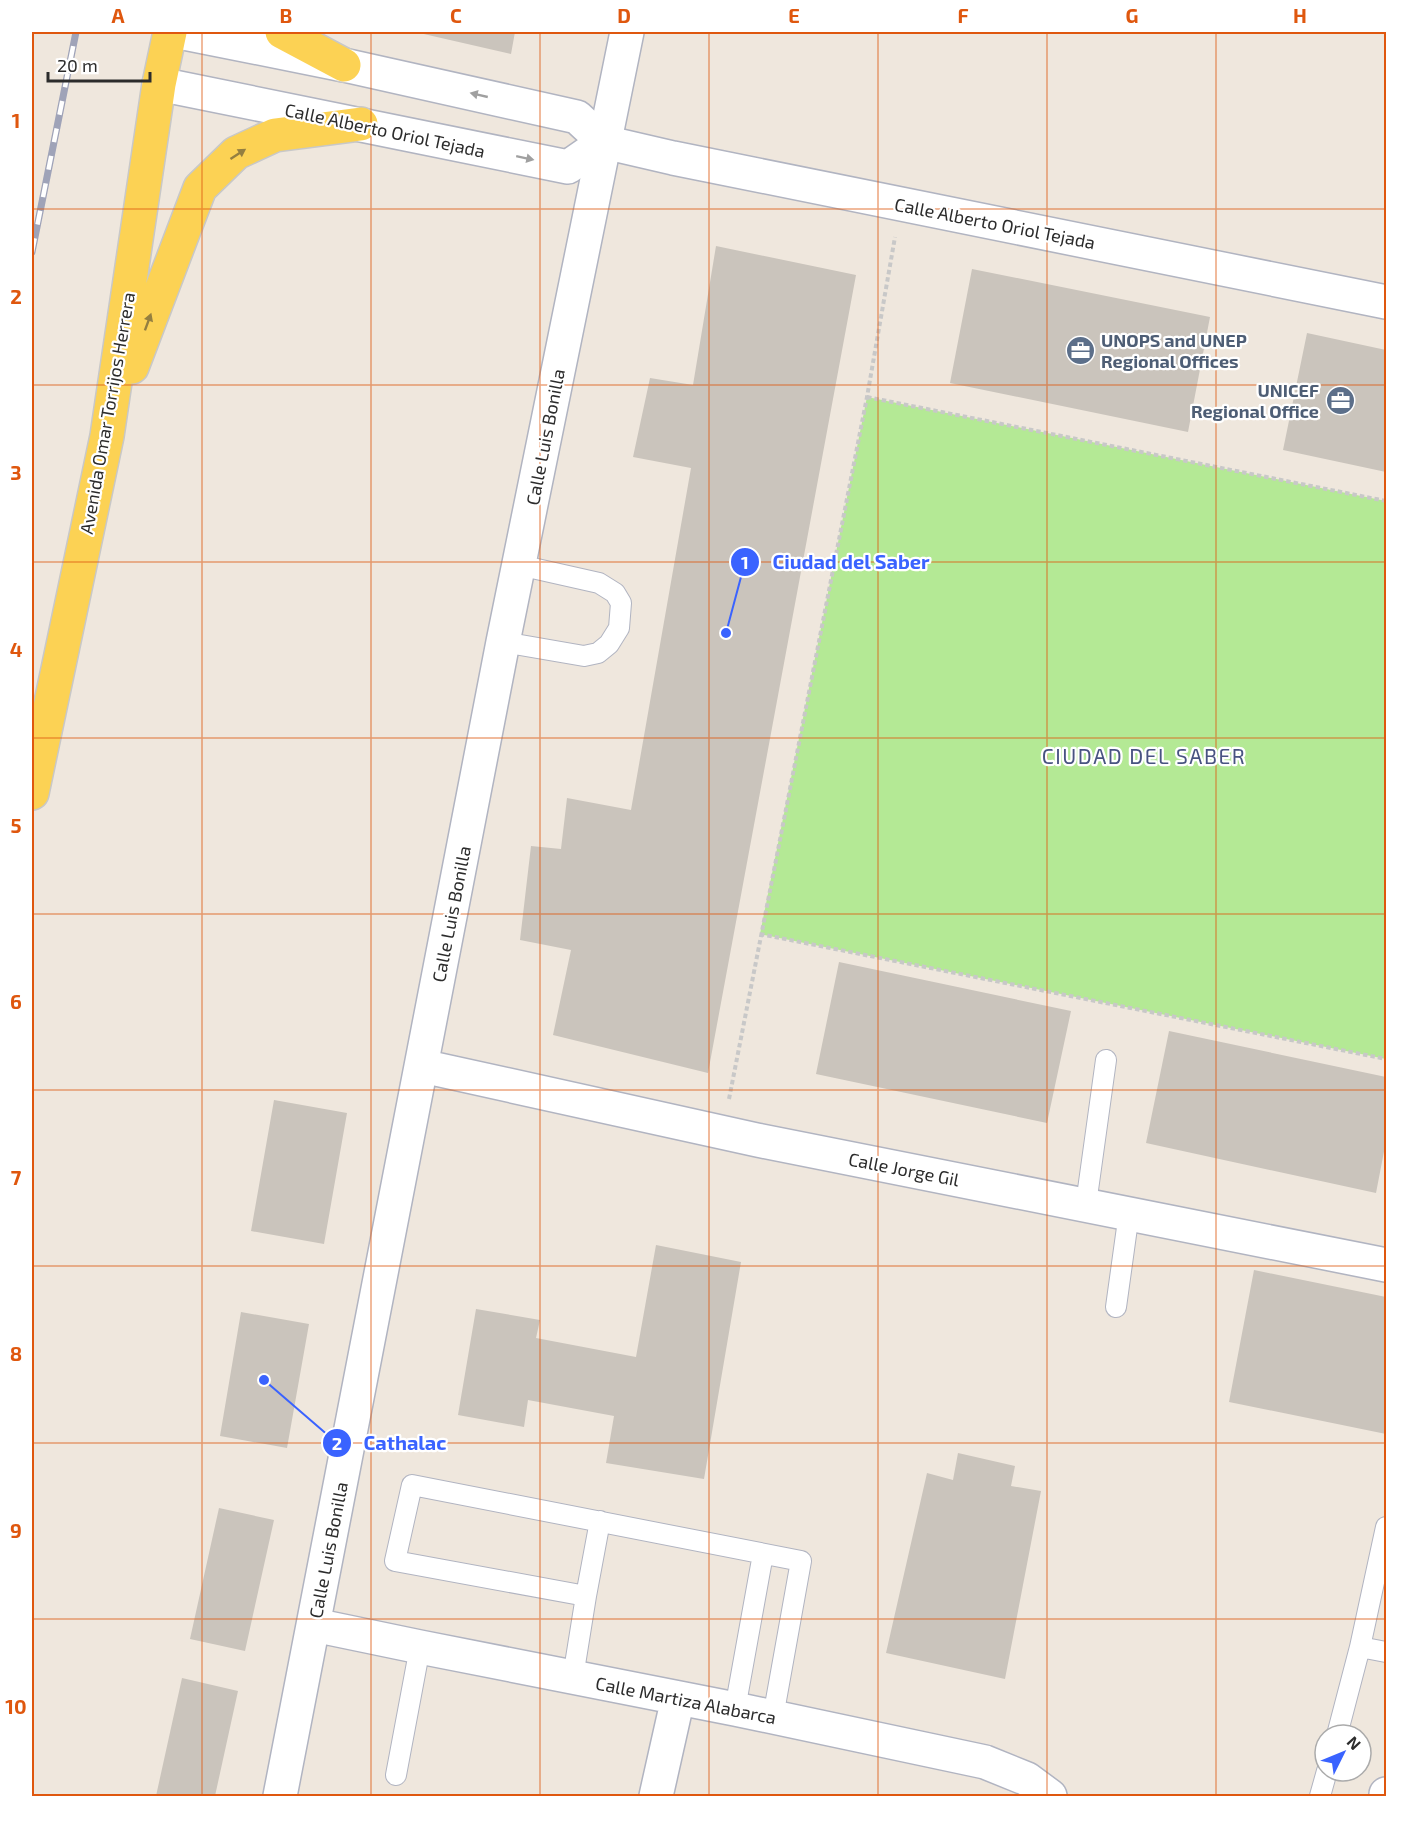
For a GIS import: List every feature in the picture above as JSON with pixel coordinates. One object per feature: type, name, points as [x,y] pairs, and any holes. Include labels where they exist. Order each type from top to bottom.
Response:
[{"type":"main road","name":"Avenida Omar Torrijos Herrera","points":[[32,793],[106,436],[159,84],[170,32]]},
{"type":"main road","points":[[282,32],[344,65]]},
{"type":"main road","points":[[106,436],[200,188],[236,153],[275,135],[361,124]]},
{"type":"street","points":[[178,32],[344,65],[578,117],[604,142]]},
{"type":"street","name":"Calle Luis Bonilla","points":[[280,1797],[503,642],[627,32]]},
{"type":"street","name":"Calle Alberto Oriol Tejada","points":[[159,84],[568,167],[604,142],[673,158],[1386,302]]},
{"type":"street","name":"Calle Jorge Gil","points":[[422,1066],[722,1132],[1386,1265]]},
{"type":"street","name":"Calle Martiza Alabarca","points":[[314,1625],[735,1709],[985,1762],[1027,1779],[1050,1797]]},
{"type":"street","points":[[656,1797],[678,1698]]},
{"type":"lane","points":[[503,642],[584,656],[598,653],[609,644],[619,628],[621,603],[615,593],[599,584],[519,565]]},
{"type":"lane","points":[[1086,1204],[1106,1060]]},
{"type":"lane","points":[[1116,1307],[1129,1213]]},
{"type":"lane","points":[[586,1596],[395,1561],[412,1485],[801,1562],[773,1717]]},
{"type":"lane","points":[[573,1677],[600,1521]]},
{"type":"lane","points":[[1340,1723],[1360,1647],[1386,1527]]},
{"type":"lane","points":[[735,1709],[763,1554]]},
{"type":"lane","points":[[396,1775],[420,1647]]},
{"type":"lane","points":[[1360,1647],[1386,1652]]},
{"type":"path","points":[[722,1132],[867,397],[896,231]]},
{"type":"path","points":[[867,397],[1386,501]]},
{"type":"path","points":[[760,934],[1386,1059]]},
{"type":"green space","points":[[867,397],[1386,501],[1386,1059],[760,934]]},
{"type":"building","points":[[415,32],[515,32],[511,54]]},
{"type":"building","points":[[716,246],[856,275],[708,1073],[553,1035],[571,950],[520,940],[531,846],[561,849],[567,798],[631,810],[691,468],[633,457],[650,378],[693,385]]},
{"type":"building","name":"UNOPS and UNEP Regional Offices","points":[[972,269],[1210,317],[1188,432],[950,383]]},
{"type":"building","name":"UNICEF Regional Office","points":[[1307,333],[1386,350],[1386,472],[1283,450]]},
{"type":"building","points":[[839,962],[1071,1011],[1047,1123],[816,1074]]},
{"type":"building","points":[[1169,1031],[1386,1077],[1386,1141],[1376,1193],[1146,1143]]},
{"type":"building","points":[[274,1100],[347,1113],[324,1244],[251,1231]]},
{"type":"building","points":[[656,1245],[741,1262],[704,1479],[606,1463],[614,1416],[528,1400],[524,1427],[458,1415],[476,1309],[540,1320],[536,1338],[636,1357]]},
{"type":"building","points":[[1254,1270],[1386,1297],[1386,1434],[1229,1402]]},
{"type":"building","points":[[241,1312],[309,1324],[287,1448],[220,1436]]},
{"type":"building","points":[[958,1453],[1015,1466],[1011,1486],[1041,1491],[1005,1679],[886,1653],[927,1473],[953,1480]]},
{"type":"building","points":[[219,1508],[274,1520],[245,1651],[190,1639]]},
{"type":"building","points":[[182,1678],[238,1691],[215,1796],[156,1796]]},
{"type":"railway","points":[[32,252],[76,32]]},
{"type":"place","name":"UNOPS and UNEP Regional Offices","points":[[1080,350]]},
{"type":"place","name":"UNICEF Regional Office","points":[[1340,400]]},
{"type":"place","name":"Ciudad del Saber","points":[[726,633]]},
{"type":"place","name":"Cathalac","points":[[264,1380]]},
{"type":"district","name":"CIUDAD DEL SABER","points":[[1144,755]]}]
